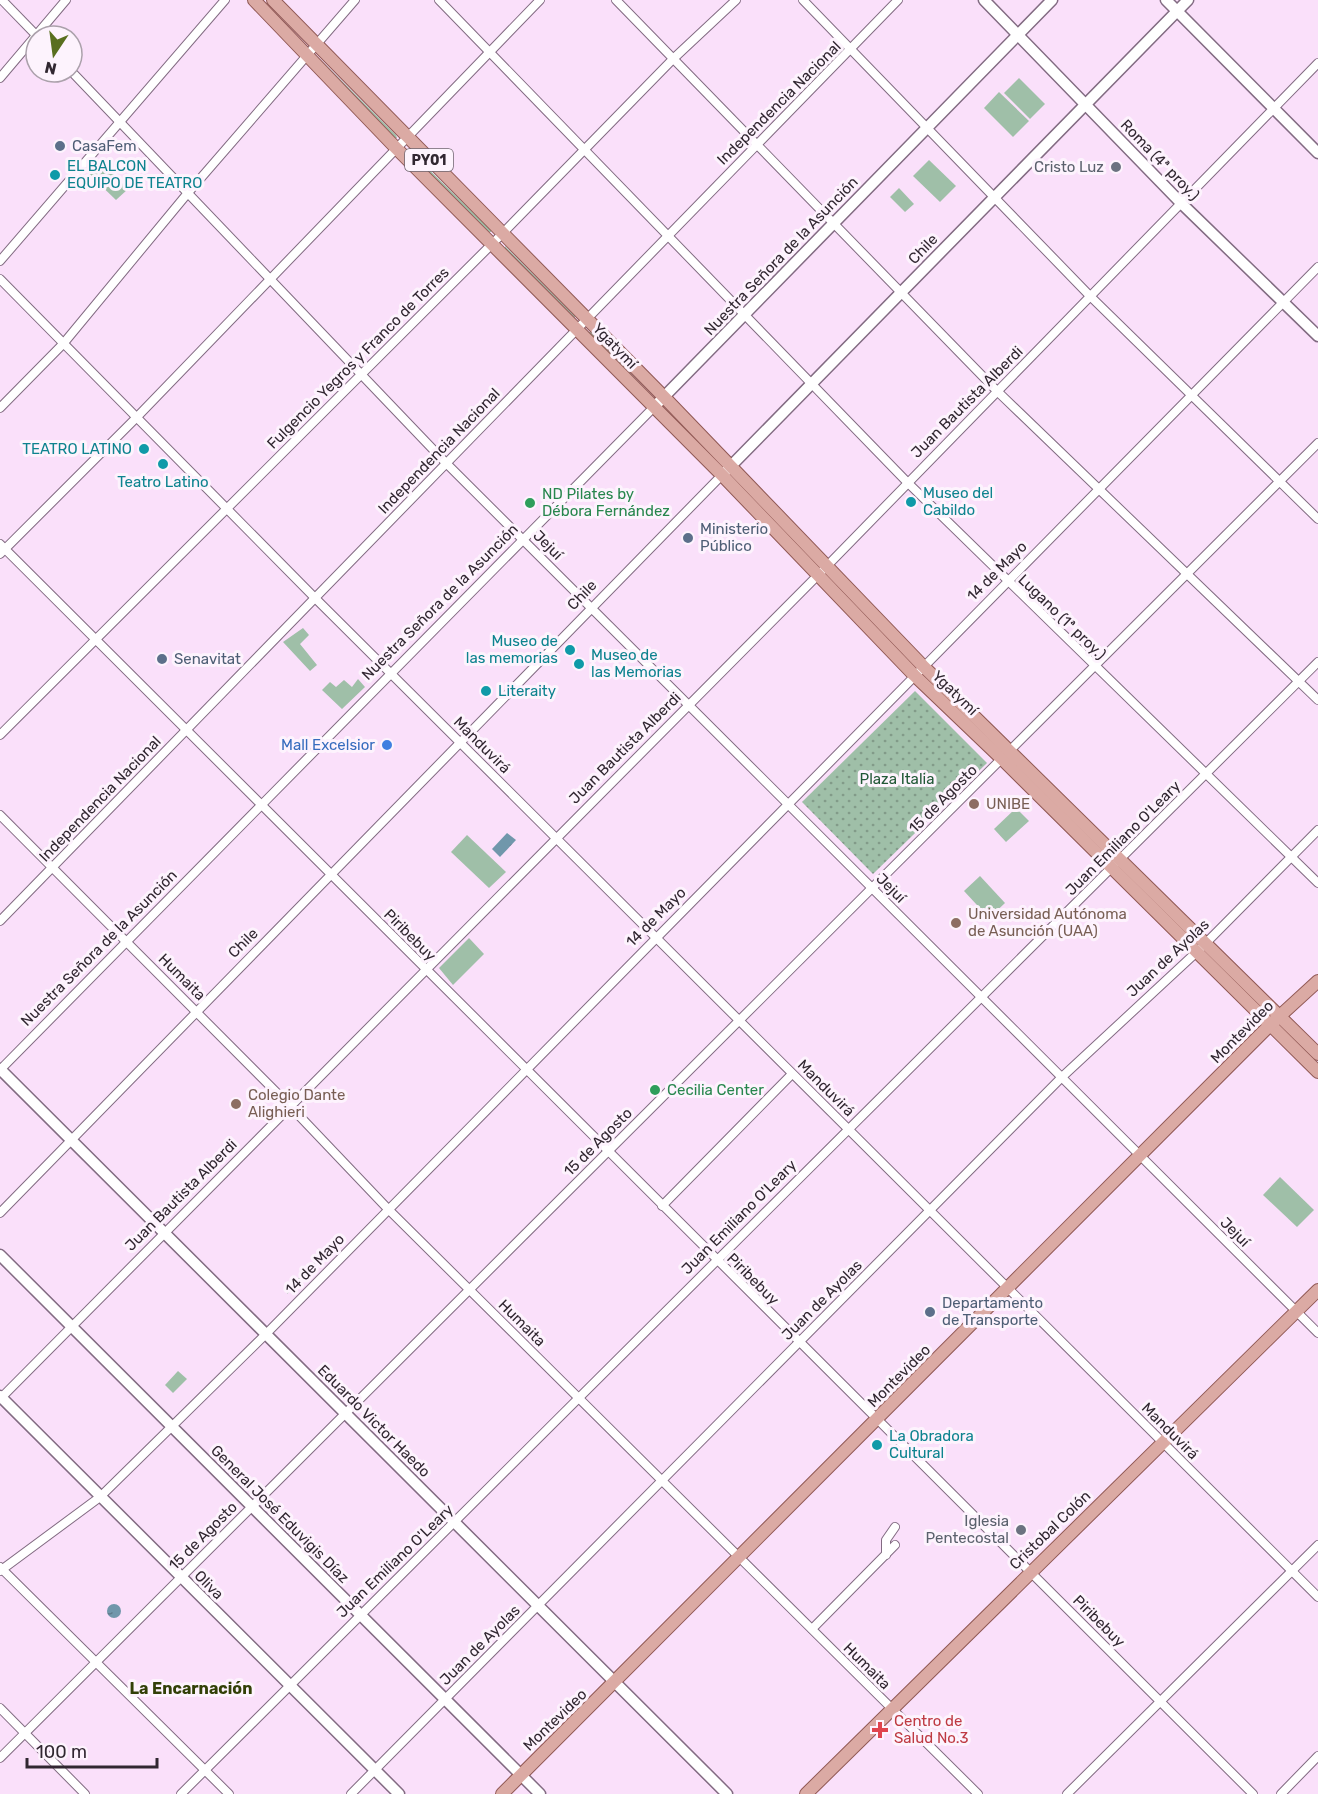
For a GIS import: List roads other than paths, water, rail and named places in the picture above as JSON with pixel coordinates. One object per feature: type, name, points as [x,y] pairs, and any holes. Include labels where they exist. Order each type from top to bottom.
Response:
[{"type":"main road","name":"PY01","points":[[254,0],[396,148],[577,329]]},
{"type":"main road","name":"PY01","points":[[273,0],[587,320]]},
{"type":"main road","name":"Ygatymí","points":[[587,320],[664,397],[726,471],[918,670],[1007,754],[1275,1021],[1318,1072]]},
{"type":"main road","name":"Ygatymí","points":[[577,329],[654,407],[726,471]]},
{"type":"main road","name":"Montevideo","points":[[502,1794],[1275,1021],[1318,981]]},
{"type":"main road","name":"Ygatymí","points":[[1275,1021],[1318,1054]]},
{"type":"main road","name":"Cristobal Colón","points":[[807,1794],[891,1708],[1318,1290]]},
{"type":"street","points":[[2,0],[25,24]]},
{"type":"street","points":[[47,24],[66,0]]},
{"type":"street","points":[[0,261],[225,0]]},
{"type":"street","points":[[0,408],[63,344],[187,194],[355,0]]},
{"type":"street","name":"Lugano (1ª proy.)","points":[[438,0],[1006,582],[1318,883]]},
{"type":"street","points":[[2,549],[137,417],[540,0]]},
{"type":"street","points":[[616,0],[997,391],[1318,700]]},
{"type":"street","name":"Fulgencio Yegros y Franco de Torres","points":[[0,735],[502,234],[673,59],[735,0]]},
{"type":"street","points":[[803,0],[1090,296],[1318,519]]},
{"type":"street","name":"Independencia Nacional","points":[[0,921],[587,320],[756,143],[898,0]]},
{"type":"street","name":"Roma (4ª proy.)","points":[[984,0],[1181,203],[1318,336]]},
{"type":"street","name":"Nuestra Señora de la Asunción","points":[[0,1069],[745,315],[1052,0]]},
{"type":"street","points":[[1166,0],[1318,153]]},
{"type":"street","name":"Chile","points":[[0,1213],[590,607],[1188,0]]},
{"type":"street","points":[[0,78],[24,51]]},
{"type":"street","name":"Juan Bautista Alberdi","points":[[1,1397],[555,837],[822,571],[1318,63]]},
{"type":"street","name":"Jejuí","points":[[84,84],[446,463],[1318,1333]]},
{"type":"street","name":"14 de Mayo","points":[[1,1569],[100,1497],[266,1334],[918,670],[1318,267]]},
{"type":"street","name":"Manduvirá","points":[[0,279],[315,598],[1318,1597]]},
{"type":"street","name":"15 de Agosto","points":[[0,1758],[1318,443]]},
{"type":"street","name":"Piribebuy","points":[[2,549],[187,729],[715,1260],[1253,1794]]},
{"type":"street","name":"Juan Emiliano O'Leary","points":[[181,1794],[1318,662]]},
{"type":"street","name":"Humaita","points":[[0,815],[289,1105],[388,1209],[663,1479],[978,1794]]},
{"type":"street","name":"Juan de Ayolas","points":[[351,1794],[1062,1077],[1201,947],[1318,830]]},
{"type":"street","name":"Eduardo Victor Haedo","points":[[0,1069],[727,1794]]},
{"type":"street","points":[[662,1206],[792,1074]]},
{"type":"street","name":"General José Eduvigis Díaz","points":[[0,1255],[540,1794]]},
{"type":"street","name":"Oliva","points":[[1,1397],[288,1686],[399,1794]]},
{"type":"street","points":[[886,1555],[886,1540],[895,1527]]},
{"type":"street","points":[[812,1629],[895,1545]]},
{"type":"street","points":[[1067,1794],[1318,1545]]},
{"type":"street","points":[[1,1569],[229,1794]]},
{"type":"street","points":[[0,1708],[85,1794]]},
{"type":"street","points":[[1281,1794],[1318,1756]]},
{"type":"water","points":[[507,833],[516,840],[500,857],[492,849]]},
{"type":"water","points":[[111,1604],[117,1604],[121,1611],[117,1618],[111,1618],[107,1614],[107,1608]]},
{"type":"place","name":"CasaFem","points":[[60,146]]},
{"type":"place","name":"Cristo Luz","points":[[1116,167]]},
{"type":"place","name":"EL BALCON EQUIPO DE TEATRO","points":[[55,175]]},
{"type":"place","name":"TEATRO LATINO","points":[[144,449]]},
{"type":"place","name":"Teatro Latino","points":[[163,464]]},
{"type":"place","name":"Museo del Cabildo","points":[[911,502]]},
{"type":"place","name":"ND Pilates by Débora Fernández","points":[[530,503]]},
{"type":"place","name":"Ministerio Público","points":[[688,538]]},
{"type":"place","name":"Museo de las memorias","points":[[570,650]]},
{"type":"place","name":"Senavitat","points":[[162,659]]},
{"type":"place","name":"Museo de las Memorias","points":[[579,664]]},
{"type":"place","name":"Literaity","points":[[486,691]]},
{"type":"place","name":"Mall Excelsior","points":[[387,745]]},
{"type":"place","name":"UNIBE","points":[[974,804]]},
{"type":"place","name":"Universidad Autónoma de Asunción (UAA)","points":[[956,923]]},
{"type":"place","name":"Cecilia Center","points":[[655,1090]]},
{"type":"place","name":"Colegio Dante Alighieri","points":[[236,1104]]},
{"type":"place","name":"Departamento de Transporte","points":[[930,1312]]},
{"type":"place","name":"La Obradora Cultural","points":[[877,1445]]},
{"type":"place","name":"Iglesia Pentecostal","points":[[1021,1530]]},
{"type":"place","name":"Centro de Salud No.3","points":[[880,1730]]},
{"type":"district","name":"La Encarnación","points":[[191,1688]]},
{"type":"park label","name":"Plaza Italia","points":[[897,779]]}]
